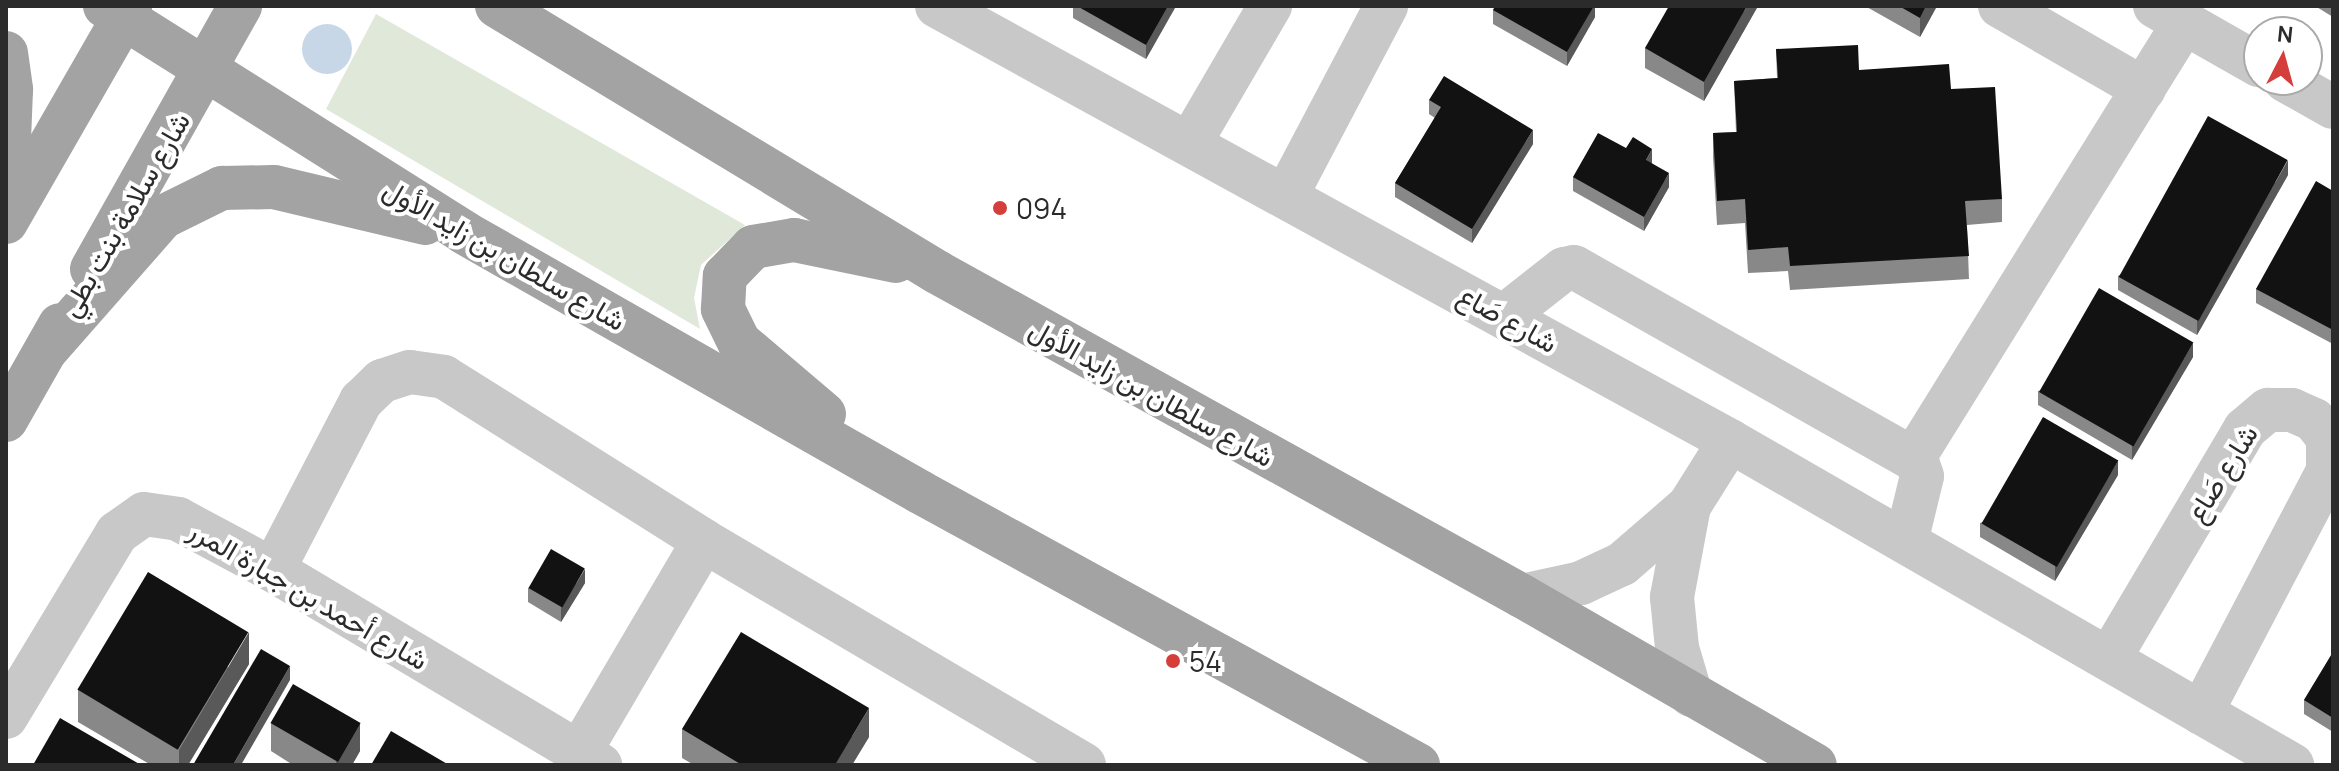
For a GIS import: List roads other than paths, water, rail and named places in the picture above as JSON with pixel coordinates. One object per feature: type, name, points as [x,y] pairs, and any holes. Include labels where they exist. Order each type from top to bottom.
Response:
[{"type":"main road","name":"شارع سلامة بنت بطي","points":[[6,420],[240,6]]},
{"type":"main road","name":"شارع سلطان بن زايد الأول","points":[[497,6],[528,17],[937,272],[1522,596],[1815,765]]},
{"type":"main road","name":"شارع سلطان بن زايد الأول","points":[[119,10],[205,71],[465,233],[920,492],[1418,765]]},
{"type":"main road","points":[[6,222],[119,10]]},
{"type":"main road","points":[[6,53],[11,90],[6,213]]},
{"type":"main road","points":[[47,349],[163,217],[222,188],[274,187],[465,233]]},
{"type":"main road","points":[[920,492],[739,342],[723,309],[725,276],[753,247],[794,240],[937,272]]},
{"type":"street","name":"شارع صَاع","points":[[937,6],[1730,441],[2292,765]]},
{"type":"street","points":[[1190,143],[1270,6]]},
{"type":"street","points":[[1286,196],[1386,6]]},
{"type":"street","points":[[2000,6],[2144,89]]},
{"type":"street","points":[[1913,459],[2191,18],[2243,54]]},
{"type":"street","points":[[2313,96],[2333,107]]},
{"type":"street","points":[[1504,316],[1564,269],[1574,267],[1913,459],[1922,476],[1906,542]]},
{"type":"street","points":[[273,570],[361,401],[382,381],[410,372],[444,377],[704,541],[1084,765]]},
{"type":"street","name":"شارع صَاع","points":[[2109,659],[2256,417],[2292,410],[2314,420],[2330,437],[2328,471],[2201,713]]},
{"type":"street","points":[[1522,596],[1581,583],[1622,564],[1689,506],[1730,441]]},
{"type":"street","points":[[1689,506],[1672,597],[1677,648],[1691,695]]},
{"type":"street","name":"شارع أحمد بن جبارة المرر","points":[[6,717],[117,533],[144,514],[178,519],[273,570],[589,759]]},
{"type":"street","points":[[589,759],[704,541]]},
{"type":"water","points":[[327,24],[345,31],[352,49],[345,67],[327,74],[309,67],[302,49],[309,31]]},
{"type":"place","name":"094","points":[[1000,208]]},
{"type":"place","name":"54","points":[[1173,661]]}]
